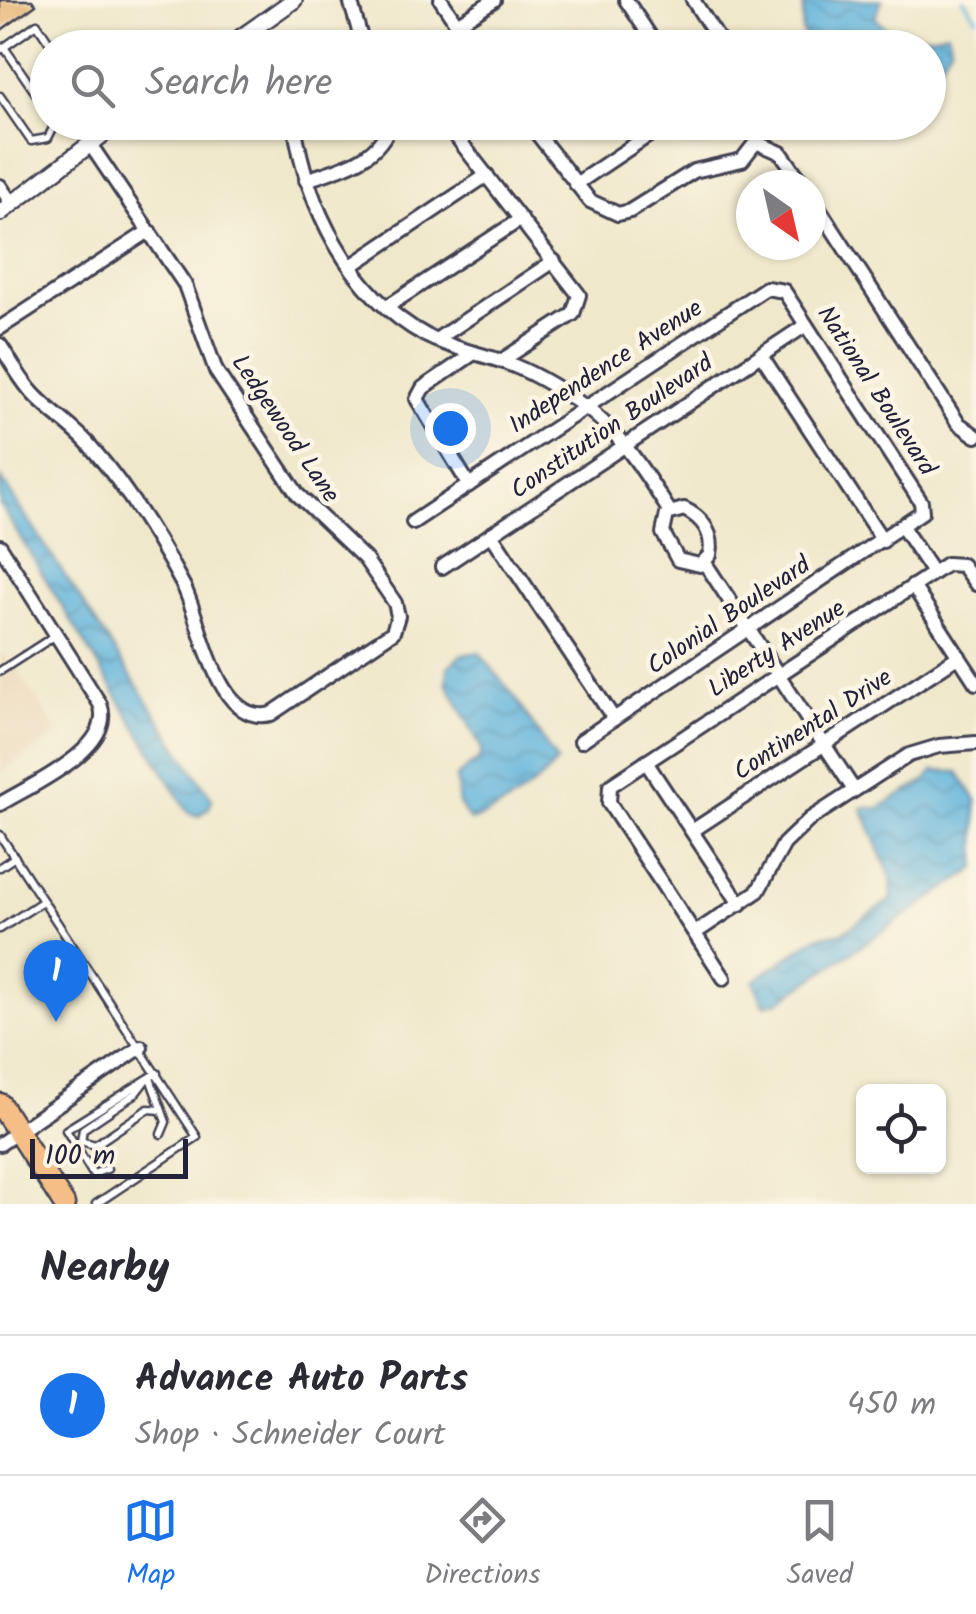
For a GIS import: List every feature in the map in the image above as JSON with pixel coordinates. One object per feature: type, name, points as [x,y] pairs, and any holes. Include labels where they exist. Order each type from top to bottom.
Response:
[{"type":"main road","points":[[0,1104],[9,1138],[64,1204]]},
{"type":"street","points":[[251,30],[294,0]]},
{"type":"street","points":[[350,0],[359,30]]},
{"type":"street","points":[[441,0],[461,30]]},
{"type":"street","points":[[457,24],[494,0]]},
{"type":"street","points":[[626,0],[646,30]]},
{"type":"street","points":[[692,0],[712,30]]},
{"type":"street","points":[[0,186],[6,209],[95,140]]},
{"type":"street","points":[[298,140],[306,180],[323,221],[351,266],[388,306],[436,340],[502,361],[585,407],[626,445],[670,512]]},
{"type":"street","points":[[306,180],[370,155],[380,140]]},
{"type":"street","points":[[460,140],[576,290],[580,302],[572,314],[502,361]]},
{"type":"street","points":[[542,140],[599,209],[625,213],[694,172],[742,160],[756,142],[781,152],[794,170]]},
{"type":"street","points":[[576,184],[642,140]]},
{"type":"street","name":"Ledgewood Lane","points":[[0,345],[30,390],[100,458],[183,585],[212,666],[240,709],[253,716],[271,714],[384,640],[397,622],[396,606],[369,564],[304,503],[224,384],[208,353],[185,286],[90,144]]},
{"type":"street","points":[[351,266],[488,175]]},
{"type":"street","points":[[388,306],[521,218]]},
{"type":"street","points":[[826,219],[958,423],[976,436]]},
{"type":"street","points":[[0,328],[148,231]]},
{"type":"street","points":[[436,340],[554,261]]},
{"type":"street","name":"National Boulevard","points":[[775,287],[784,292],[921,502],[921,514],[903,528]]},
{"type":"street","name":"Independence Avenue","points":[[413,522],[766,288],[775,287]]},
{"type":"street","name":"Constitution Boulevard","points":[[442,566],[806,325]]},
{"type":"street","points":[[469,484],[417,400],[422,388],[474,353]]},
{"type":"street","points":[[761,355],[883,541]]},
{"type":"street","points":[[670,512],[684,509],[703,523],[712,544],[704,563]]},
{"type":"street","points":[[670,512],[662,528],[669,548],[682,562],[704,563]]},
{"type":"street","points":[[903,528],[933,573],[958,563],[976,584]]},
{"type":"street","name":"Colonial Boulevard","points":[[581,741],[903,528]]},
{"type":"street","points":[[492,534],[614,719]]},
{"type":"street","points":[[0,546],[100,704],[103,726],[93,744],[0,804]]},
{"type":"street","points":[[704,563],[854,790]]},
{"type":"street","name":"Liberty Avenue","points":[[724,978],[608,800],[612,784],[933,573]]},
{"type":"street","points":[[913,586],[976,683]]},
{"type":"street","name":"Continental Drive","points":[[692,831],[959,656]]},
{"type":"street","points":[[695,933],[761,887],[798,828],[854,790],[916,752],[976,743]]},
{"type":"street","points":[[646,762],[740,904]]},
{"type":"street","points":[[9,1138],[140,1048]]},
{"type":"lane","points":[[30,87],[2,49],[37,24],[41,30]]},
{"type":"lane","points":[[0,96],[30,139]]},
{"type":"lane","points":[[0,671],[57,634]]},
{"type":"lane","points":[[0,835],[140,1048],[166,1122],[160,1134]]},
{"type":"lane","points":[[0,867],[14,857]]},
{"type":"lane","points":[[0,930],[44,901]]},
{"type":"lane","points":[[151,1077],[135,1094],[83,1129],[81,1141],[94,1144],[148,1109],[161,1110]]},
{"type":"lane","points":[[107,1169],[93,1174],[66,1130],[151,1077]]},
{"type":"lane","points":[[96,1204],[197,1137],[151,1077]]},
{"type":"shaded area","points":[[0,652],[18,670],[58,733],[0,774]]},
{"type":"water","points":[[804,0],[882,0],[875,17],[890,30],[802,30]]},
{"type":"water","points":[[0,477],[212,799],[209,808],[199,816],[189,813],[0,505]]},
{"type":"water","points":[[479,652],[514,696],[557,762],[517,797],[470,821],[459,804],[456,777],[480,758],[482,749],[447,683],[448,667],[461,655]]},
{"type":"water","points":[[933,771],[958,772],[976,800],[976,868],[779,1001],[764,1005],[754,981],[817,937],[843,932],[892,899],[891,878],[862,808],[878,808],[925,781]]},
{"type":"building","points":[[0,0],[32,0],[36,5],[0,31]]},
{"type":"waterway","points":[[964,0],[976,18]]},
{"type":"place","name":"Advance Auto Parts","points":[[56,1022]]}]
